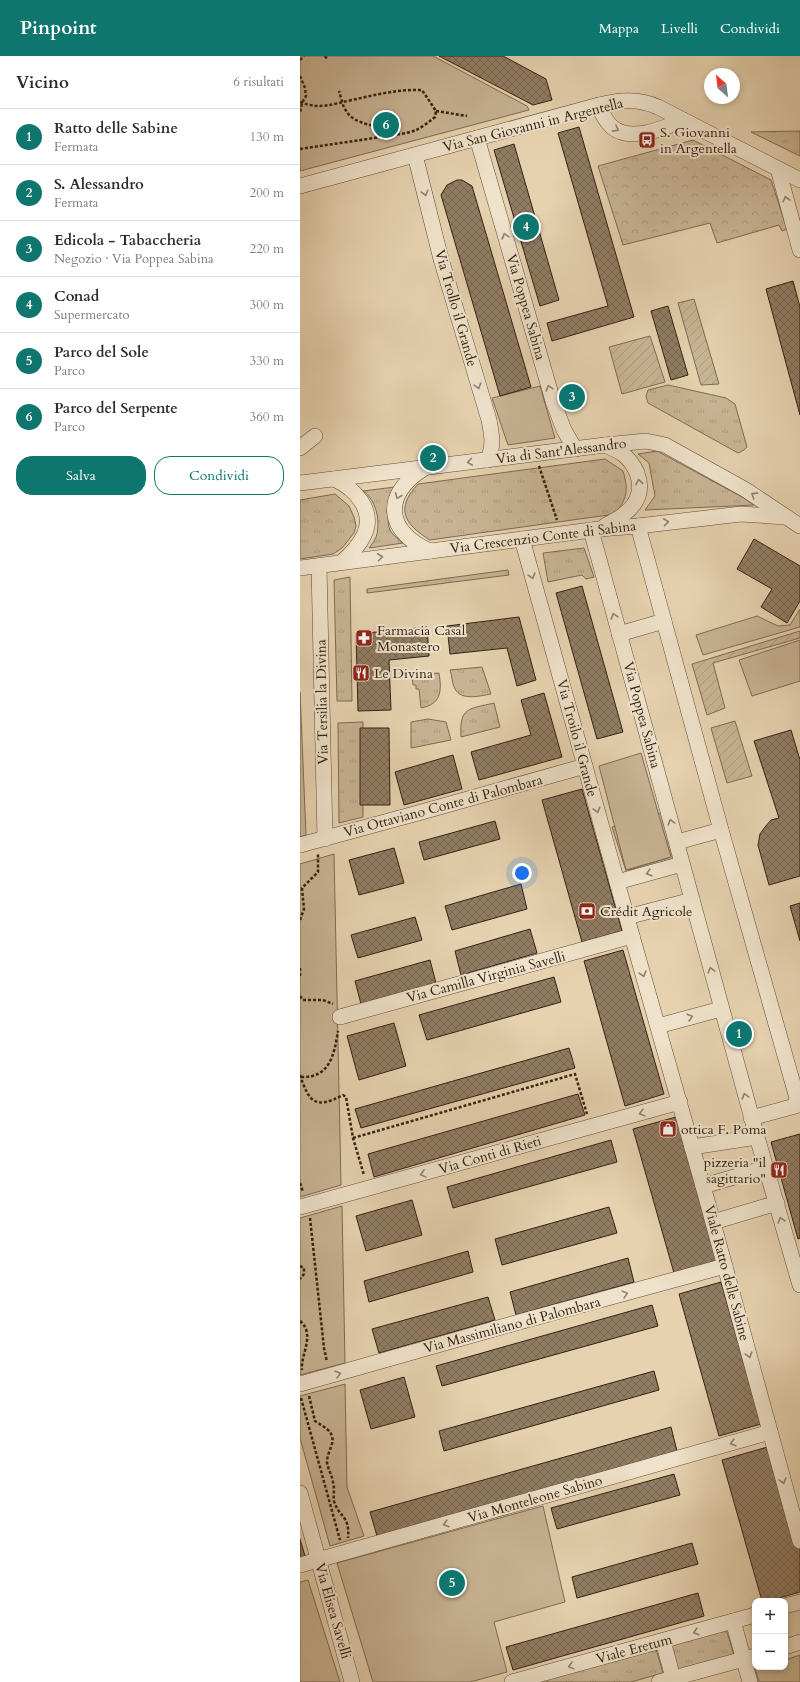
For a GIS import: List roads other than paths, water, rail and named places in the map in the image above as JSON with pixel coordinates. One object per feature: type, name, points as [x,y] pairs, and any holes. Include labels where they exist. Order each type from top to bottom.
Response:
[{"type":"street","name":"Via San Giovanni in Argentella","points":[[300,186],[599,105],[624,101],[638,101],[651,104],[800,180]]},
{"type":"street","points":[[599,105],[606,121],[612,127],[629,133],[651,131],[683,120]]},
{"type":"street","name":"Via Poppea Sabina","points":[[477,138],[553,401],[562,426],[575,449]]},
{"type":"street","name":"Via Trollo il Grande","points":[[415,155],[441,259],[489,420],[493,447],[488,460]]},
{"type":"street","points":[[778,169],[800,250]]},
{"type":"street","points":[[300,448],[315,436]]},
{"type":"street","name":"Via di Sant'Alessandro","points":[[300,483],[606,444],[646,441],[665,445],[746,490],[800,526]]},
{"type":"street","points":[[595,529],[627,513],[635,502],[640,486],[636,471],[629,459],[606,444]]},
{"type":"street","points":[[424,468],[407,481],[399,493],[396,500],[395,515],[401,531],[406,537],[415,544],[430,551]]},
{"type":"street","points":[[334,479],[349,486],[356,493],[363,503],[367,519],[363,538],[342,562]]},
{"type":"street","name":"Via Crescenzio Conte di Sabina","points":[[300,568],[595,529],[638,526],[736,515],[786,518]]},
{"type":"street","points":[[638,526],[721,830],[797,1098],[795,1106],[751,1118]]},
{"type":"street","name":"Via Poppea Sabina","points":[[595,529],[619,634],[692,900]]},
{"type":"street","name":"Via Troilo il Grande","points":[[522,539],[632,936]]},
{"type":"street","name":"Via Tersilia la Divina","points":[[319,566],[320,840]]},
{"type":"street","points":[[619,634],[664,621]]},
{"type":"street","name":"Via Ottaviano Conte di Palombara","points":[[300,845],[585,766]]},
{"type":"street","points":[[676,842],[721,830]]},
{"type":"street","points":[[617,882],[682,864]]},
{"type":"street","points":[[627,917],[692,900],[751,1118],[777,1204],[795,1247],[800,1285]]},
{"type":"street","name":"Via Camilla Virginia Savelli","points":[[340,1017],[632,936]]},
{"type":"street","name":"Viale Ratto delle Sabine","points":[[632,936],[680,1102],[800,1541]]},
{"type":"street","points":[[658,1026],[721,1008]]},
{"type":"street","name":"Via Conti di Rieti","points":[[304,1206],[680,1102]]},
{"type":"street","points":[[692,1146],[757,1137]]},
{"type":"street","points":[[703,1186],[766,1168]]},
{"type":"street","points":[[713,1222],[777,1204]]},
{"type":"street","name":"Via Massimiliano di Palombara","points":[[302,1388],[330,1376],[519,1322],[725,1266]]},
{"type":"street","name":"Via Monteleone Sabino","points":[[300,1565],[770,1432]]},
{"type":"street","name":"Via Elisea Savelli","points":[[300,1493],[352,1682]]},
{"type":"street","points":[[788,1605],[800,1602]]},
{"type":"street","name":"Viale Eretum","points":[[512,1682],[752,1616]]},
{"type":"street","points":[[733,1621],[750,1657],[750,1682]]},
{"type":"street","points":[[663,1641],[666,1680],[750,1657]]},
{"type":"street","points":[[788,1646],[800,1642]]},
{"type":"place","name":"Parco del Serpente","points":[[386,125]]},
{"type":"place","name":"S. Giovanni in Argentella","points":[[647,140]]},
{"type":"place","name":"Conad","points":[[526,227]]},
{"type":"place","name":"Edicola - Tabaccheria","points":[[572,397]]},
{"type":"place","name":"S. Alessandro","points":[[433,458]]},
{"type":"place","name":"Farmacia Casal Monastero","points":[[364,638]]},
{"type":"place","name":"Le Divina","points":[[361,673]]},
{"type":"place","name":"Crédit Agricole","points":[[587,911]]},
{"type":"place","name":"Ratto delle Sabine","points":[[739,1034]]},
{"type":"place","name":"ottica F. Poma","points":[[668,1129]]},
{"type":"place","name":"pizzeria \"il sagittario\"","points":[[779,1170]]},
{"type":"place","name":"Parco del Sole","points":[[452,1583]]}]
